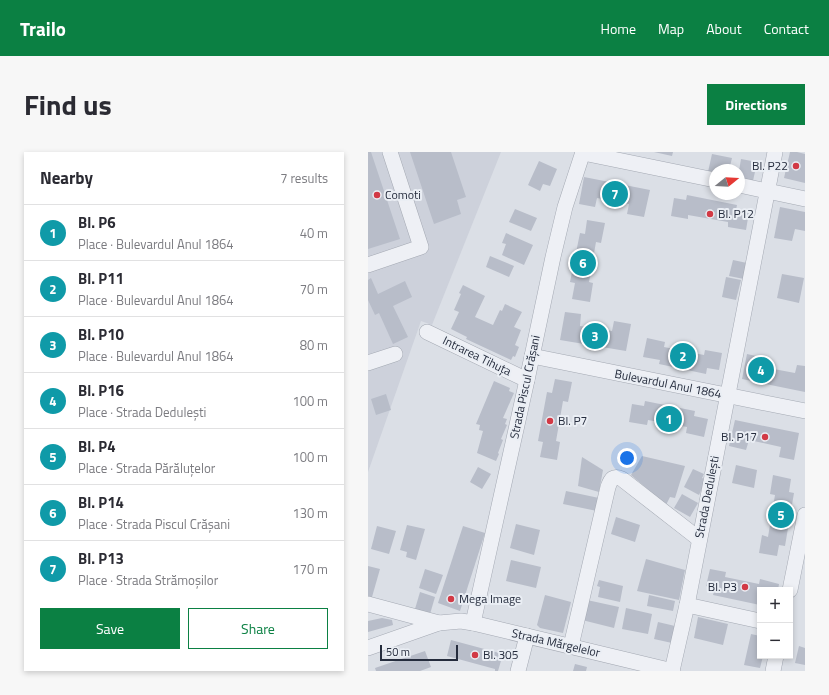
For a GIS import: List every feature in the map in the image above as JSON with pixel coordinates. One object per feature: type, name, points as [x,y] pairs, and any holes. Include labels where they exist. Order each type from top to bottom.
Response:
[{"type":"street","points":[[368,265],[421,247],[390,152]]},
{"type":"street","points":[[583,152],[709,179]]},
{"type":"street","name":"Strada Piscul Crășani","points":[[473,623],[528,380],[553,257],[565,207],[583,152]]},
{"type":"street","name":"Strada Dedulești","points":[[672,671],[687,605],[775,152]]},
{"type":"street","points":[[745,186],[805,199]]},
{"type":"street","name":"Intrarea Tihuța","points":[[427,332],[528,380]]},
{"type":"street","points":[[368,363],[395,354]]},
{"type":"street","name":"Bulevardul Anul 1864","points":[[532,356],[805,411]]},
{"type":"street","points":[[571,646],[610,480],[617,477],[622,479],[699,539]]},
{"type":"street","points":[[791,587],[805,515]]},
{"type":"street","name":"Strada Mărgelelor","points":[[368,604],[439,623]]},
{"type":"street","points":[[687,605],[757,620]]},
{"type":"street","name":"Strada Mărgelelor","points":[[368,648],[439,623],[461,621],[672,671]]},
{"type":"street","points":[[518,671],[527,636]]},
{"type":"street","points":[[773,671],[775,659]]},
{"type":"shaded area","points":[[368,152],[501,152],[432,325],[421,321],[368,472]]},
{"type":"building","name":"Comoti","points":[[368,152],[371,152],[400,239],[368,249]]},
{"type":"building","points":[[410,152],[451,152],[466,197],[457,200],[461,214],[434,224]]},
{"type":"building","points":[[654,152],[673,152],[672,156]]},
{"type":"building","name":"Bl. P22","points":[[790,152],[805,154],[805,183],[784,178]]},
{"type":"building","points":[[712,154],[732,158],[730,164],[710,164]]},
{"type":"building","points":[[741,159],[757,162],[753,181],[745,180],[745,164],[740,164]]},
{"type":"building","points":[[539,161],[557,169],[550,186],[543,184],[540,191],[528,185]]},
{"type":"building","points":[[584,177],[650,190],[644,217],[627,214],[629,204],[597,198],[595,207],[579,204]]},
{"type":"building","name":"Bl. P12","points":[[687,195],[737,205],[736,210],[749,212],[746,230],[728,227],[728,222],[688,215],[688,219],[671,216],[674,198],[686,200]]},
{"type":"building","points":[[780,207],[805,212],[805,231],[795,229],[792,241],[774,238]]},
{"type":"building","points":[[515,209],[537,218],[531,231],[509,222]]},
{"type":"building","points":[[587,220],[605,223],[601,243],[596,242],[589,282],[593,283],[590,302],[572,299],[575,283],[570,282],[580,233],[585,234]]},
{"type":"building","points":[[506,233],[533,245],[524,265],[502,255],[506,244],[502,243]]},
{"type":"building","points":[[490,256],[514,266],[509,277],[486,267]]},
{"type":"building","points":[[733,260],[747,263],[744,279],[729,276]]},
{"type":"building","points":[[782,274],[804,278],[799,303],[777,298]]},
{"type":"building","points":[[726,277],[741,280],[736,300],[722,297]]},
{"type":"building","points":[[371,278],[378,294],[405,281],[412,297],[393,306],[408,337],[393,344],[379,313],[375,315],[368,300],[368,280]]},
{"type":"building","points":[[463,285],[485,296],[475,317],[493,325],[500,310],[502,311],[505,304],[522,312],[514,327],[521,330],[515,345],[519,347],[515,357],[513,356],[511,360],[466,339],[467,337],[451,329],[459,312],[454,310]]},
{"type":"building","points":[[565,312],[581,314],[580,326],[612,331],[614,321],[631,324],[626,351],[560,340]]},
{"type":"building","points":[[647,338],[665,342],[664,347],[704,355],[705,350],[722,353],[719,370],[707,368],[706,374],[659,364],[660,360],[643,357]]},
{"type":"building","points":[[747,354],[765,358],[763,367],[795,373],[797,365],[805,366],[805,392],[742,379]]},
{"type":"building","name":"Bl. P7","points":[[555,379],[572,382],[568,402],[563,401],[556,441],[560,442],[557,460],[540,457],[543,442],[538,441],[547,392],[552,393]]},
{"type":"building","points":[[494,381],[510,388],[509,391],[514,393],[503,418],[507,419],[505,424],[507,425],[501,439],[503,440],[496,461],[477,453],[483,431],[479,430],[480,425],[476,424]]},
{"type":"building","points":[[386,394],[391,410],[376,415],[371,399]]},
{"type":"building","points":[[645,401],[695,411],[694,416],[708,419],[704,437],[686,433],[687,427],[648,420],[647,425],[629,422],[632,404],[644,406]]},
{"type":"building","name":"Bl. P17","points":[[735,420],[799,433],[794,460],[779,457],[781,447],[749,440],[746,450],[729,446]]},
{"type":"building","points":[[642,456],[685,466],[675,498],[670,497],[666,505],[631,475]]},
{"type":"building","points":[[582,457],[603,470],[599,492],[578,486]]},
{"type":"building","points":[[736,465],[757,470],[754,488],[732,483]]},
{"type":"building","points":[[478,467],[491,474],[482,489],[470,482]]},
{"type":"building","points":[[693,469],[704,474],[702,478],[706,480],[699,495],[684,487]]},
{"type":"building","points":[[773,475],[791,479],[789,492],[794,493],[785,546],[779,545],[777,556],[759,553],[762,535],[768,537],[775,495],[770,494]]},
{"type":"building","points":[[566,491],[599,498],[597,511],[563,504]]},
{"type":"building","points":[[682,494],[698,503],[690,517],[674,508]]},
{"type":"building","points":[[616,517],[640,525],[635,542],[611,534]]},
{"type":"building","points":[[516,524],[540,530],[534,555],[510,548]]},
{"type":"building","points":[[407,525],[425,529],[416,560],[406,557],[407,552],[400,550]]},
{"type":"building","points":[[377,526],[396,531],[389,554],[371,549]]},
{"type":"building","points":[[463,526],[485,533],[460,611],[438,603]]},
{"type":"building","points":[[646,559],[685,570],[679,600],[637,591]]},
{"type":"building","points":[[511,560],[541,567],[536,588],[506,581]]},
{"type":"building","points":[[368,566],[380,569],[372,597],[368,596]]},
{"type":"building","points":[[425,569],[443,575],[436,594],[419,588]]},
{"type":"building","name":"Bl. P3","points":[[710,569],[726,572],[725,577],[759,584],[760,579],[779,584],[778,587],[757,587],[757,604],[713,595],[715,588],[706,586]]},
{"type":"building","points":[[599,580],[623,586],[620,602],[598,597],[600,587],[597,586]]},
{"type":"building","points":[[420,592],[435,597],[430,614],[415,609]]},
{"type":"building","points":[[545,595],[571,602],[563,633],[540,628],[537,625]]},
{"type":"building","points":[[649,595],[675,601],[673,611],[647,606]]},
{"type":"building","points":[[587,600],[619,607],[614,628],[582,620]]},
{"type":"building","points":[[626,608],[652,614],[648,634],[622,629]]},
{"type":"building","points":[[698,617],[728,624],[723,645],[694,638]]},
{"type":"building","points":[[382,618],[392,620],[393,625],[368,632],[368,621]]},
{"type":"building","points":[[658,622],[675,626],[672,643],[654,639]]},
{"type":"building","points":[[751,634],[757,635],[757,659],[762,659],[760,668],[744,665]]},
{"type":"building","name":"Bl. 305","points":[[451,640],[503,654],[498,671],[447,656]]},
{"type":"building","points":[[799,646],[805,648],[805,665],[795,663]]},
{"type":"building","points":[[425,651],[431,667],[420,671],[376,671],[375,668]]},
{"type":"building","points":[[575,664],[587,667],[586,671],[573,671]]},
{"type":"place","name":"Bl. P22","points":[[796,166]]},
{"type":"place","name":"Bl. P13","points":[[615,194]]},
{"type":"place","name":"Comoti","points":[[377,195]]},
{"type":"place","name":"Bl. P12","points":[[710,214]]},
{"type":"place","name":"Bl. P14","points":[[583,263]]},
{"type":"place","name":"Bl. P10","points":[[595,336]]},
{"type":"place","name":"Bl. P11","points":[[683,356]]},
{"type":"place","name":"Bl. P16","points":[[761,370]]},
{"type":"place","name":"Bl. P6","points":[[669,419]]},
{"type":"place","name":"Bl. P7","points":[[550,421]]},
{"type":"place","name":"Bl. P17","points":[[765,437]]},
{"type":"place","name":"Bl. P4","points":[[781,515]]},
{"type":"place","name":"Bl. P3","points":[[745,587]]},
{"type":"place","name":"Mega Image","points":[[451,599]]},
{"type":"place","name":"Bl. 305","points":[[475,655]]}]
